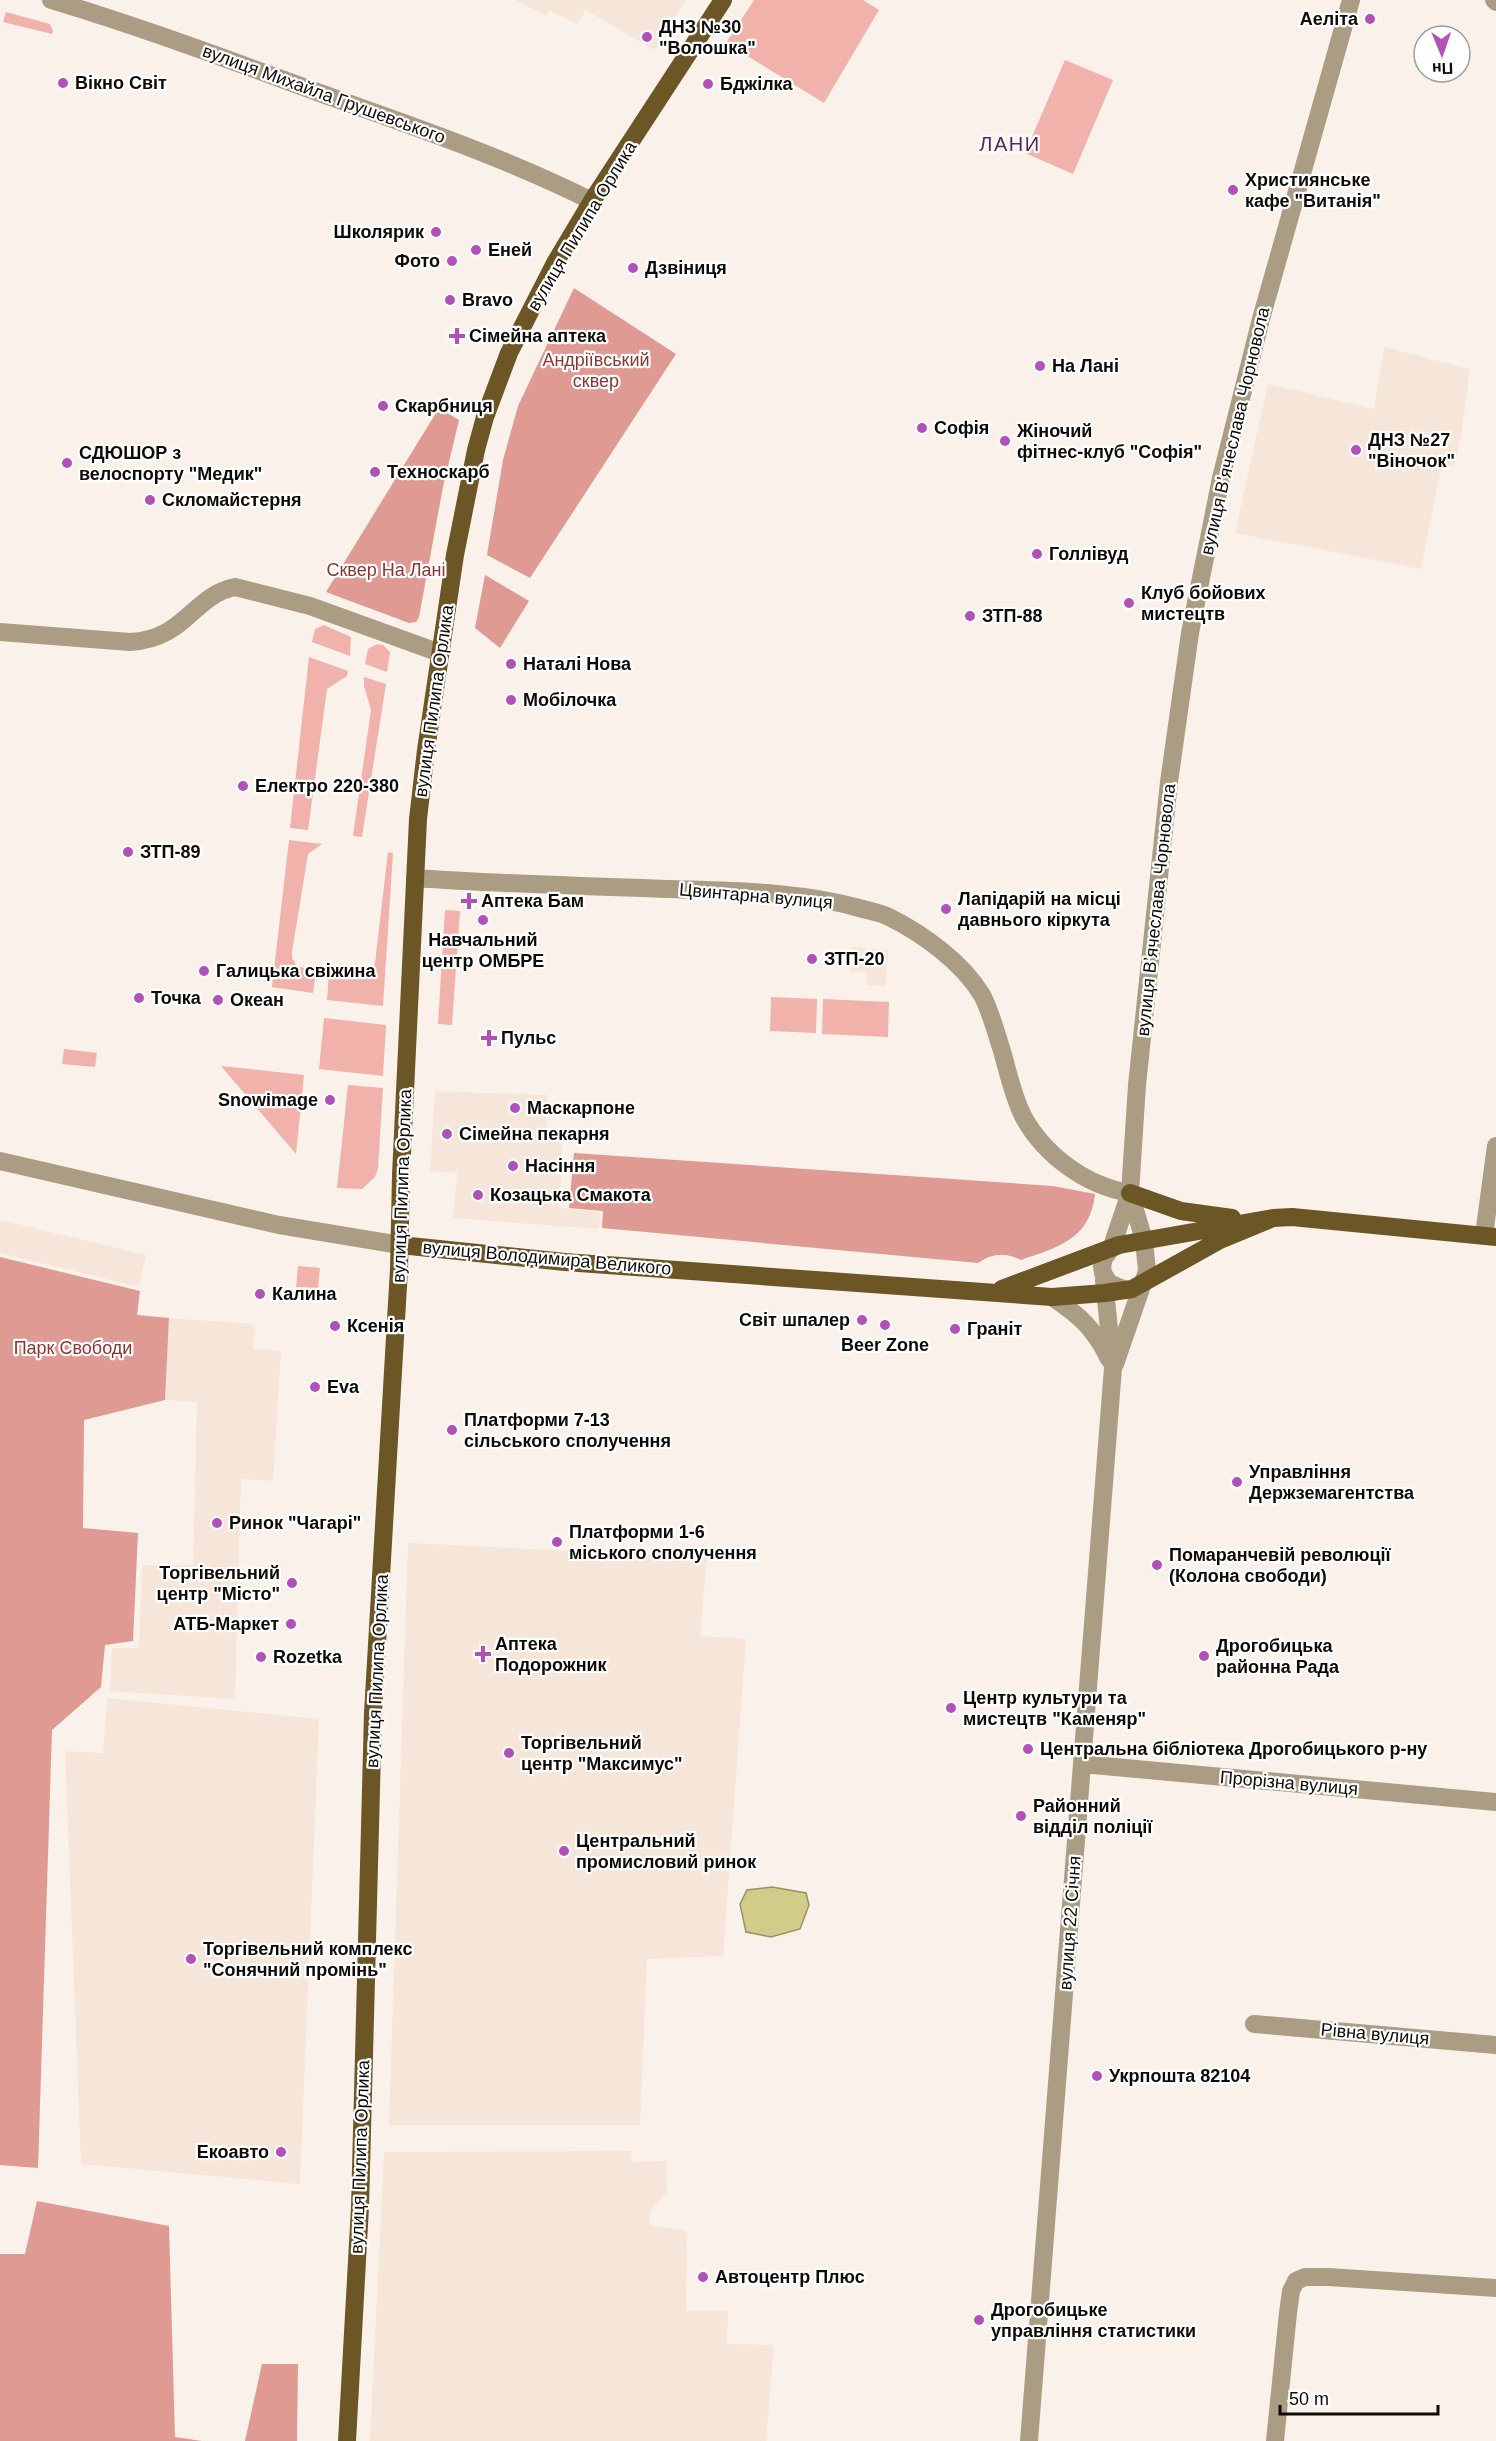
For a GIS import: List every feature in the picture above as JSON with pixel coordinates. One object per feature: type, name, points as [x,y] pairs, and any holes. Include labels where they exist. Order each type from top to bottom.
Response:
[{"type":"main road","name":"вулиця Пилипа Орлика","points":[[347,2441],[360,2207],[374,1713],[400,1245],[401,1175],[415,878],[422,785],[455,555],[476,450],[509,353],[592,201],[723,0]]},
{"type":"main road","points":[[1130,1193],[1181,1211],[1249,1220]]},
{"type":"main road","points":[[995,1292],[1118,1246],[1249,1220],[1292,1217],[1490,1236]]},
{"type":"main road","points":[[1140,1279],[1220,1240],[1273,1218]]},
{"type":"main road","name":"вулиця Володимира Великого","points":[[400,1245],[576,1263],[1052,1297],[1106,1293],[1140,1279]]},
{"type":"street","name":"вулиця Михайла Грушевського","points":[[51,0],[129,24],[401,122],[548,180],[592,201]]},
{"type":"street","name":"вулиця Вʼячеслава Чорновола","points":[[1130,1193],[1137,1085],[1169,782],[1190,633],[1221,478],[1260,319],[1351,0]]},
{"type":"street","points":[[0,632],[130,642],[146,641],[178,627],[213,596],[224,589],[236,586],[310,606],[440,653]]},
{"type":"street","name":"Цвинтарна вулиця","points":[[415,878],[778,895],[843,903],[888,916],[932,944],[961,968],[977,988],[990,1017],[1023,1115],[1036,1135],[1056,1158],[1096,1183],[1114,1191],[1130,1193]]},
{"type":"street","points":[[1490,1236],[1496,1146]]},
{"type":"street","name":"вулиця Володимира Великого","points":[[0,1161],[279,1225],[400,1245]]},
{"type":"street","points":[[1113,1368],[1140,1279],[1144,1240],[1130,1193]]},
{"type":"street","points":[[1113,1368],[1103,1273],[1104,1258],[1118,1246],[1130,1193]]},
{"type":"street","points":[[1118,1246],[1141,1250],[1140,1279]]},
{"type":"street","points":[[1103,1273],[1109,1283],[1140,1279]]},
{"type":"street","points":[[1052,1297],[1074,1312],[1092,1329],[1113,1368]]},
{"type":"street","name":"вулиця 22 Січня","points":[[1029,2441],[1113,1368]]},
{"type":"street","name":"Прорізна вулиця","points":[[1082,1764],[1496,1802]]},
{"type":"street","name":"Рівна вулиця","points":[[1254,2024],[1496,2045]]},
{"type":"street","points":[[1275,2441],[1288,2313],[1291,2291],[1296,2281],[1305,2277],[1328,2277],[1496,2288]]},
{"type":"shaded area","name":"ДНЗ №30 \"Волошка\"","points":[[514,0],[686,0],[654,50],[586,10],[577,24],[550,11],[546,16]]},
{"type":"shaded area","points":[[754,0],[863,0],[879,10],[824,103],[726,43]]},
{"type":"shaded area","points":[[6,12],[50,24],[52,34],[3,22]]},
{"type":"shaded area","points":[[1065,60],[1113,80],[1073,174],[1025,153]]},
{"type":"shaded area","name":"ДНЗ №27 \"Віночок\"","points":[[1384,347],[1470,369],[1461,437],[1454,467],[1442,464],[1421,569],[1235,533],[1268,384],[1374,409]]},
{"type":"shaded area","points":[[324,625],[351,637],[350,656],[312,642],[315,629]]},
{"type":"shaded area","points":[[377,644],[383,645],[390,652],[387,672],[365,664],[368,649]]},
{"type":"shaded area","points":[[309,657],[348,671],[347,676],[327,689],[308,830],[290,828]]},
{"type":"shaded area","points":[[364,677],[386,684],[362,837],[353,836],[371,710],[364,686]]},
{"type":"shaded area","points":[[289,840],[322,844],[308,854],[292,952],[292,958],[297,966],[316,971],[313,993],[272,987]]},
{"type":"shaded area","points":[[388,852],[393,853],[383,1006],[327,1000],[329,973],[361,975],[371,969],[375,963]]},
{"type":"shaded area","points":[[445,910],[460,911],[452,1025],[438,1024]]},
{"type":"shaded area","points":[[851,947],[888,950],[886,986],[867,985],[867,972],[850,971]]},
{"type":"shaded area","points":[[771,997],[817,999],[816,1033],[770,1031]]},
{"type":"shaded area","points":[[823,999],[889,1002],[888,1037],[822,1034]]},
{"type":"shaded area","points":[[324,1018],[386,1025],[383,1076],[319,1069]]},
{"type":"shaded area","points":[[64,1049],[97,1053],[95,1067],[62,1064]]},
{"type":"shaded area","points":[[221,1066],[304,1075],[296,1154]]},
{"type":"shaded area","points":[[348,1085],[383,1088],[378,1168],[375,1177],[362,1189],[337,1188]]},
{"type":"shaded area","points":[[435,1091],[547,1095],[546,1138],[562,1138],[560,1208],[600,1212],[599,1229],[453,1218],[457,1173],[430,1171]]},
{"type":"shaded area","points":[[0,1220],[146,1255],[139,1287],[0,1253]]},
{"type":"shaded area","points":[[298,1266],[320,1268],[318,1288],[296,1287]]},
{"type":"shaded area","name":"Ринок \"Чагарі\"","points":[[169,1318],[255,1324],[253,1349],[281,1351],[273,1481],[241,1479],[235,1699],[110,1691],[112,1648],[139,1648],[142,1565],[193,1565],[197,1402],[165,1400]]},
{"type":"shaded area","name":"Центральний промисловий ринок","points":[[408,1543],[707,1557],[700,1636],[746,1639],[723,1956],[647,1959],[640,2125],[389,2125]]},
{"type":"shaded area","name":"Торгівельний комплекс \"Сонячний промінь\"","points":[[107,1698],[319,1719],[300,2184],[81,2164],[65,1751],[103,1753]]},
{"type":"shaded area","points":[[772,1887],[806,1893],[809,1905],[800,1929],[771,1937],[746,1932],[740,1904],[747,1890]]},
{"type":"shaded area","points":[[631,2151],[631,2162],[666,2161],[667,2192],[650,2212],[650,2225],[687,2231],[686,2311],[728,2311],[727,2344],[774,2345],[766,2441],[370,2441],[384,2152]]},
{"type":"green space","name":"Андріївський сквер","points":[[574,288],[676,354],[530,578],[487,555],[503,460],[518,406]]},
{"type":"green space","name":"Сквер На Лані","points":[[439,408],[459,420],[443,487],[419,617],[416,622],[409,623],[326,592]]},
{"type":"green space","points":[[485,575],[529,601],[500,648],[475,628]]},
{"type":"green space","points":[[574,1153],[1053,1186],[1095,1194],[1087,1221],[1070,1239],[1060,1245],[1021,1260],[999,1255],[978,1263],[602,1228],[603,1211],[569,1208]]},
{"type":"green space","name":"Парк Свободи","points":[[0,1257],[140,1291],[137,1315],[169,1318],[165,1400],[84,1420],[83,1528],[138,1533],[133,1641],[105,1645],[101,1687],[52,1730],[38,2168],[0,2165]]},
{"type":"green space","points":[[37,2201],[169,2226],[175,2437],[202,2441],[0,2441],[0,2254],[25,2254]]},
{"type":"green space","points":[[262,2364],[298,2364],[297,2441],[245,2441]]},
{"type":"place","name":"Аеліта","points":[[1370,19]]},
{"type":"place","name":"ДНЗ №30 \"Волошка\"","points":[[647,37]]},
{"type":"place","name":"Вікно Світ","points":[[63,83]]},
{"type":"place","name":"Бджілка","points":[[708,84]]},
{"type":"place","name":"Християнське кафе \"Витанія\"","points":[[1233,190]]},
{"type":"place","name":"Школярик","points":[[436,232]]},
{"type":"place","name":"Еней","points":[[476,250]]},
{"type":"place","name":"Фото","points":[[452,261]]},
{"type":"place","name":"Дзвіниця","points":[[633,268]]},
{"type":"place","name":"Bravo","points":[[450,300]]},
{"type":"place","name":"Сімейна аптека","points":[[457,336]]},
{"type":"place","name":"На Лані","points":[[1040,366]]},
{"type":"place","name":"Скарбниця","points":[[383,406]]},
{"type":"place","name":"Софія","points":[[922,428]]},
{"type":"place","name":"Жіночий фітнес-клуб \"Софія\"","points":[[1005,441]]},
{"type":"place","name":"ДНЗ №27 \"Віночок\"","points":[[1356,450]]},
{"type":"place","name":"СДЮШОР з велоспорту \"Медик\"","points":[[67,463]]},
{"type":"place","name":"Техноскарб","points":[[375,472]]},
{"type":"place","name":"Скломайстерня","points":[[150,500]]},
{"type":"place","name":"Голлівуд","points":[[1037,554]]},
{"type":"place","name":"Клуб бойових мистецтв","points":[[1129,603]]},
{"type":"place","name":"ЗТП-88","points":[[970,616]]},
{"type":"place","name":"Наталі Нова","points":[[511,664]]},
{"type":"place","name":"Мобілочка","points":[[511,700]]},
{"type":"place","name":"Електро 220-380","points":[[243,786]]},
{"type":"place","name":"ЗТП-89","points":[[128,852]]},
{"type":"place","name":"Аптека Бам","points":[[469,901]]},
{"type":"place","name":"Лапідарій на місці давнього кіркута","points":[[946,909]]},
{"type":"place","name":"Навчальний центр ОМБРЕ","points":[[483,920]]},
{"type":"place","name":"ЗТП-20","points":[[812,959]]},
{"type":"place","name":"Галицька свіжина","points":[[204,971]]},
{"type":"place","name":"Точка","points":[[139,998]]},
{"type":"place","name":"Океан","points":[[218,1000]]},
{"type":"place","name":"Пульс","points":[[489,1038]]},
{"type":"place","name":"Snowimage","points":[[330,1100]]},
{"type":"place","name":"Маскарпоне","points":[[515,1108]]},
{"type":"place","name":"Сімейна пекарня","points":[[447,1134]]},
{"type":"place","name":"Насіння","points":[[513,1166]]},
{"type":"place","name":"Козацька Смакота","points":[[478,1195]]},
{"type":"place","name":"Калина","points":[[260,1294]]},
{"type":"place","name":"Світ шпалер","points":[[862,1320]]},
{"type":"place","name":"Beer Zone","points":[[885,1325]]},
{"type":"place","name":"Ксенія","points":[[335,1326]]},
{"type":"place","name":"Граніт","points":[[955,1329]]},
{"type":"place","name":"Eva","points":[[315,1387]]},
{"type":"place","name":"Платформи 7-13 сільського сполучення","points":[[452,1430]]},
{"type":"place","name":"Управління Держземагентства","points":[[1237,1482]]},
{"type":"place","name":"Ринок \"Чагарі\"","points":[[217,1523]]},
{"type":"place","name":"Платформи 1-6 міського сполучення","points":[[557,1542]]},
{"type":"place","name":"Помаранчевій революції (Колона свободи)","points":[[1157,1565]]},
{"type":"place","name":"Торгівельний центр \"Місто\"","points":[[292,1583]]},
{"type":"place","name":"АТБ-Маркет","points":[[291,1624]]},
{"type":"place","name":"Аптека Подорожник","points":[[483,1654]]},
{"type":"place","name":"Дрогобицька районна Рада","points":[[1204,1656]]},
{"type":"place","name":"Rozetka","points":[[261,1657]]},
{"type":"place","name":"Центр культури та мистецтв \"Каменяр\"","points":[[951,1708]]},
{"type":"place","name":"Центральна бібліотека Дрогобицького р-ну","points":[[1028,1749]]},
{"type":"place","name":"Торгівельний центр \"Максимус\"","points":[[509,1753]]},
{"type":"place","name":"Районний відділ поліції","points":[[1021,1816]]},
{"type":"place","name":"Центральний промисловий ринок","points":[[564,1851]]},
{"type":"place","name":"Торгівельний комплекс \"Сонячний промінь\"","points":[[191,1959]]},
{"type":"place","name":"Укрпошта 82104","points":[[1097,2076]]},
{"type":"place","name":"Екоавто","points":[[281,2152]]},
{"type":"place","name":"Автоцентр Плюс","points":[[703,2277]]},
{"type":"place","name":"Дрогобицьке управління статистики","points":[[979,2320]]},
{"type":"district","name":"ЛАНИ","points":[[1010,144]]}]
